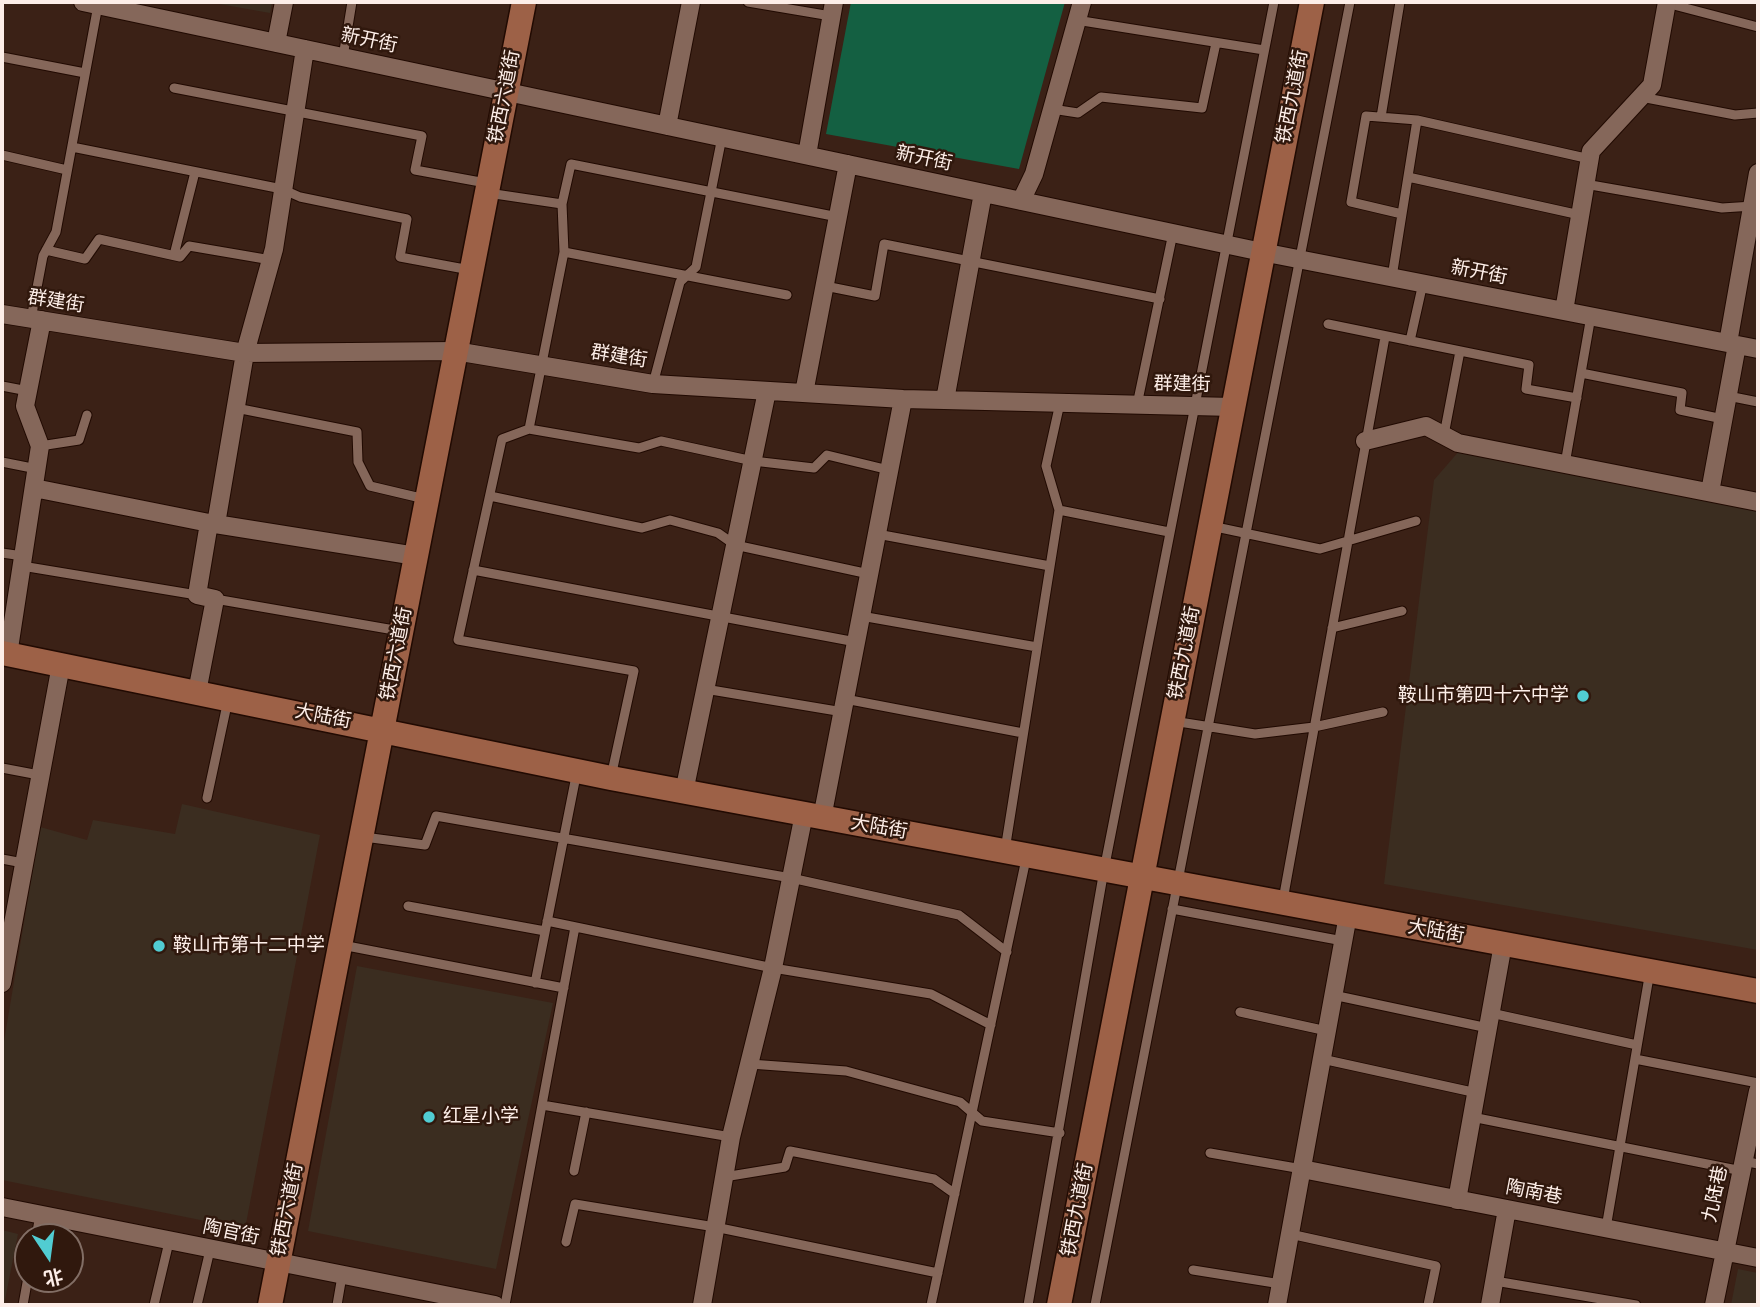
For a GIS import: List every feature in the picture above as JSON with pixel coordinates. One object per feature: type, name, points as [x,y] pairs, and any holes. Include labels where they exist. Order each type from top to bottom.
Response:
[{"type":"main road","name":"铁西六道街","points":[[270,1305],[524,2]]},
{"type":"main road","name":"铁西九道街","points":[[1059,1305],[1312,2]]},
{"type":"main road","name":"大陆街","points":[[5,654],[383,729],[611,778],[1758,991]]},
{"type":"street","points":[[276,43],[284,2]]},
{"type":"street","points":[[667,125],[691,2]]},
{"type":"street","points":[[1021,201],[1034,174],[1082,2]]},
{"type":"street","name":"新开街","points":[[90,3],[1262,252],[1758,349]]},
{"type":"street","points":[[1564,311],[1591,151],[1652,85],[1667,3]]},
{"type":"street","points":[[807,155],[833,9]]},
{"type":"street","points":[[197,692],[215,599],[197,595],[245,353],[271,260],[293,110],[305,49]]},
{"type":"street","points":[[804,393],[848,164]]},
{"type":"street","points":[[1710,492],[1728,396],[1758,173]]},
{"type":"street","points":[[945,401],[983,193]]},
{"type":"street","name":"群建街","points":[[2,314],[245,353],[455,351],[653,384],[903,400],[1233,408]]},
{"type":"street","points":[[5,654],[40,446],[25,407],[37,320]]},
{"type":"street","points":[[684,792],[767,391]]},
{"type":"street","points":[[702,1305],[731,1137],[774,968],[791,878],[813,816],[844,705],[903,400]]},
{"type":"street","points":[[1366,441],[1426,426],[1458,443],[1758,502]]},
{"type":"street","points":[[34,488],[212,523],[416,556]]},
{"type":"street","points":[[2,983],[5,950],[61,665]]},
{"type":"street","points":[[1277,1305],[1348,915]]},
{"type":"street","points":[[1457,1199],[1503,944]]},
{"type":"street","name":"九陆巷","points":[[1714,1305],[1748,1165],[1758,1091]]},
{"type":"street","name":"陶南巷","points":[[1302,1169],[1758,1258]]},
{"type":"street","name":"陶官街","points":[[2,1208],[342,1276],[438,1300],[495,1305]]},
{"type":"street","points":[[1490,1305],[1507,1209]]},
{"type":"lane","points":[[343,57],[352,2]]},
{"type":"lane","points":[[748,2],[833,9]]},
{"type":"lane","points":[[1028,1305],[1104,870],[1224,244],[1274,2]]},
{"type":"lane","points":[[1095,1305],[1350,2]]},
{"type":"lane","points":[[1381,117],[1401,2]]},
{"type":"lane","points":[[37,320],[46,250],[56,232],[85,73],[90,3]]},
{"type":"lane","points":[[1667,3],[1758,27]]},
{"type":"lane","points":[[1076,20],[1264,50]]},
{"type":"lane","points":[[1052,109],[1078,113],[1101,97],[1202,108],[1216,43]]},
{"type":"lane","points":[[2,57],[85,73]]},
{"type":"lane","points":[[174,88],[422,136],[415,170],[562,204]]},
{"type":"lane","points":[[1641,97],[1735,115],[1758,113]]},
{"type":"lane","points":[[1402,214],[1350,202],[1366,116],[1417,120],[1590,159]]},
{"type":"lane","points":[[1392,277],[1417,120]]},
{"type":"lane","points":[[653,384],[680,282],[696,267],[722,137]]},
{"type":"lane","points":[[72,147],[282,189],[300,197],[407,219],[400,257],[471,270]]},
{"type":"lane","points":[[2,155],[68,170]]},
{"type":"lane","points":[[529,429],[564,252],[562,204],[571,164],[838,217]]},
{"type":"lane","points":[[174,256],[195,172]]},
{"type":"lane","points":[[1408,177],[1580,215]]},
{"type":"lane","points":[[1585,184],[1723,208],[1755,207]]},
{"type":"lane","points":[[1137,405],[1174,233]]},
{"type":"lane","points":[[46,250],[85,259],[99,239],[180,257],[189,246],[271,260]]},
{"type":"lane","points":[[825,286],[874,296],[884,244],[1160,299]]},
{"type":"lane","points":[[564,252],[787,295]]},
{"type":"lane","points":[[1410,341],[1423,283]]},
{"type":"lane","points":[[1565,464],[1591,316]]},
{"type":"lane","points":[[1328,324],[1529,365],[1527,388],[1577,398]]},
{"type":"lane","points":[[1283,903],[1385,337]]},
{"type":"lane","points":[[1444,435],[1460,351]]},
{"type":"lane","points":[[1581,373],[1682,393],[1680,410],[1723,419]]},
{"type":"lane","points":[[2,386],[28,391]]},
{"type":"lane","points":[[1728,396],[1758,402]]},
{"type":"lane","points":[[931,1305],[1007,952],[1023,733],[1059,510],[1046,466],[1060,403]]},
{"type":"lane","points":[[236,408],[357,432],[358,461],[370,486],[427,500]]},
{"type":"lane","points":[[40,446],[79,440],[87,415]]},
{"type":"lane","points":[[611,778],[634,671],[458,640],[502,439],[529,429],[639,448],[661,441],[752,461],[814,468],[827,455],[889,470]]},
{"type":"lane","points":[[2,462],[37,469]]},
{"type":"lane","points":[[490,496],[642,528],[670,520],[718,533],[735,545],[869,574]]},
{"type":"lane","points":[[1059,510],[1169,532]]},
{"type":"lane","points":[[1209,525],[1320,549],[1416,521]]},
{"type":"lane","points":[[877,534],[1050,566]]},
{"type":"lane","points":[[2,553],[22,561],[197,595]]},
{"type":"lane","points":[[473,570],[856,642]]},
{"type":"lane","points":[[215,599],[401,632]]},
{"type":"lane","points":[[1332,628],[1402,611]]},
{"type":"lane","points":[[861,616],[1037,647]]},
{"type":"lane","points":[[705,689],[844,705],[1023,733]]},
{"type":"lane","points":[[207,798],[228,699]]},
{"type":"lane","points":[[1172,721],[1255,734],[1314,727],[1383,712]]},
{"type":"lane","points":[[2,768],[39,775]]},
{"type":"lane","points":[[535,983],[577,771]]},
{"type":"lane","points":[[362,836],[425,845],[436,816],[791,878],[959,915],[1007,952]]},
{"type":"lane","points":[[2,859],[23,863]]},
{"type":"lane","points":[[408,906],[546,926],[575,927],[774,968],[931,994],[991,1025]]},
{"type":"lane","points":[[1172,909],[1343,941]]},
{"type":"lane","points":[[505,1305],[575,927]]},
{"type":"lane","points":[[340,945],[564,988]]},
{"type":"lane","points":[[1605,1228],[1650,971]]},
{"type":"lane","points":[[1333,995],[1637,1045]]},
{"type":"lane","points":[[1240,1012],[1327,1031]]},
{"type":"lane","points":[[1322,1059],[1477,1093]]},
{"type":"lane","points":[[1635,1059],[1758,1083]]},
{"type":"lane","points":[[750,1064],[846,1071],[960,1102],[982,1121],[1060,1133]]},
{"type":"lane","points":[[542,1105],[731,1137]]},
{"type":"lane","points":[[574,1171],[586,1112]]},
{"type":"lane","points":[[1472,1117],[1620,1146],[1748,1165]]},
{"type":"lane","points":[[724,1177],[785,1167],[790,1151],[934,1179],[955,1194]]},
{"type":"lane","points":[[1210,1153],[1302,1169]]},
{"type":"lane","points":[[566,1242],[575,1204],[715,1227],[938,1273]]},
{"type":"lane","points":[[39,1223],[40,1215]]},
{"type":"lane","points":[[1290,1234],[1436,1266],[1428,1305]]},
{"type":"lane","points":[[154,1305],[169,1242]]},
{"type":"lane","points":[[197,1305],[210,1250]]},
{"type":"lane","points":[[1193,1270],[1281,1284]]},
{"type":"lane","points":[[337,1305],[342,1276]]},
{"type":"lane","points":[[1495,1281],[1636,1305]]},
{"type":"shaded area","points":[[208,2],[272,2],[270,13]]},
{"type":"shaded area","name":"鞍山市第四十六中学","points":[[1460,450],[1758,509],[1758,950],[1384,884],[1434,480]]},
{"type":"shaded area","name":"鞍山市第十二中学","points":[[182,804],[320,835],[245,1229],[2,1180],[2,1053],[40,827],[87,840],[93,820],[175,834]]},
{"type":"shaded area","name":"红星小学","points":[[357,966],[553,1003],[496,1269],[308,1231]]},
{"type":"shaded area","points":[[2,1230],[14,1233],[14,1254],[2,1305]]},
{"type":"shaded area","points":[[1738,1269],[1758,1273],[1758,1305],[1731,1305]]},
{"type":"green space","points":[[851,2],[1065,2],[1019,169],[826,134]]},
{"type":"place","name":"鞍山市第四十六中学","points":[[1583,696]]},
{"type":"place","name":"鞍山市第十二中学","points":[[159,946]]},
{"type":"place","name":"红星小学","points":[[429,1117]]}]
